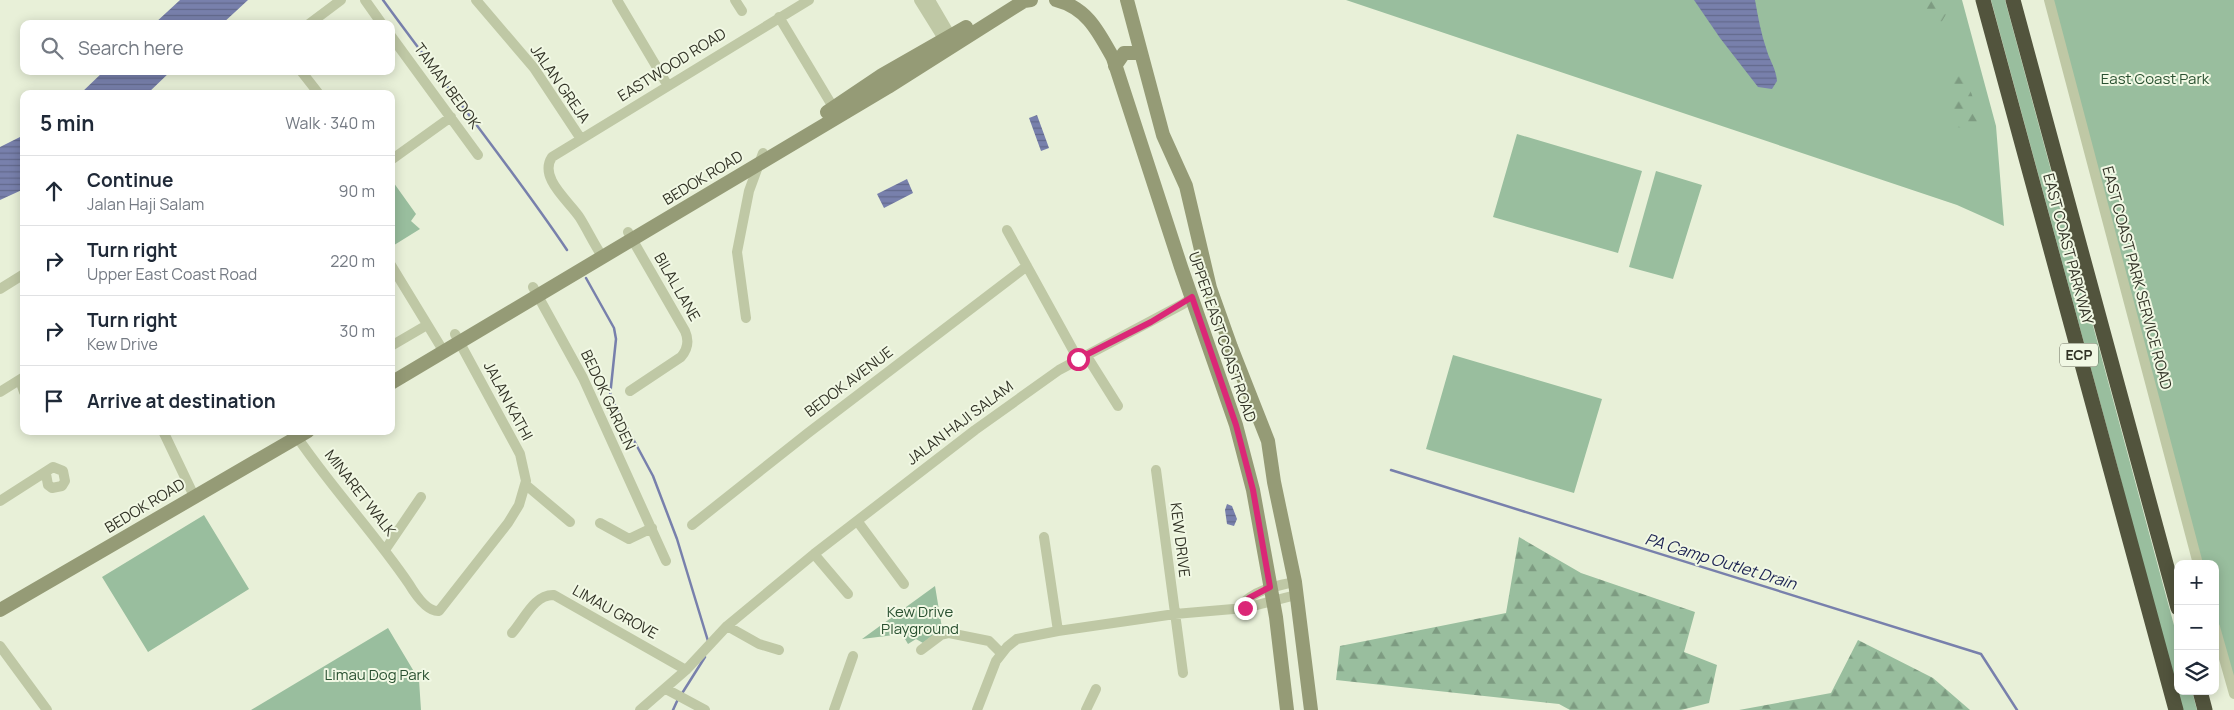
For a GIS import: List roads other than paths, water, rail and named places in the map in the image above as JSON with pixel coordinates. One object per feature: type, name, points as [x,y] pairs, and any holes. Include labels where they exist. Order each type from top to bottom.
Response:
[{"type":"highway","name":"EAST COAST PARKWAY","points":[[1983,0],[2176,710]]},
{"type":"highway","name":"EAST COAST PARKWAY","points":[[2013,0],[2177,605]]},
{"type":"highway","points":[[2201,695],[2205,710]]},
{"type":"main road","name":"BEDOK ROAD","points":[[950,42],[1012,0]]},
{"type":"main road","name":"BEDOK ROAD","points":[[395,380],[457,338],[761,158],[950,42],[1024,1],[1031,0]]},
{"type":"main road","name":"UPPER EAST COAST ROAD","points":[[1127,0],[1162,135],[1186,186],[1210,288],[1230,347],[1268,441],[1274,482],[1296,589],[1311,710]]},
{"type":"main road","name":"UPPER EAST COAST ROAD","points":[[1059,1],[1086,15],[1096,28],[1115,66],[1236,425],[1253,490],[1279,634],[1287,710]]},
{"type":"main road","points":[[1115,66],[1124,53],[1140,53]]},
{"type":"main road","name":"BEDOK ROAD","points":[[395,370],[441,348]]},
{"type":"main road","name":"BEDOK ROAD","points":[[0,600],[293,435]]},
{"type":"main road","name":"BEDOK ROAD","points":[[0,610],[192,492]]},
{"type":"street","points":[[314,20],[341,0]]},
{"type":"street","points":[[365,0],[379,20]]},
{"type":"street","name":"JALAN GREJA","points":[[476,0],[534,68],[581,139],[554,155],[548,169],[554,184],[579,216],[600,253]]},
{"type":"street","points":[[617,0],[668,86]]},
{"type":"street","points":[[735,0],[742,11]]},
{"type":"street","name":"EASTWOOD ROAD","points":[[581,139],[808,0]]},
{"type":"street","points":[[919,0],[950,42]]},
{"type":"street","points":[[930,0],[950,42]]},
{"type":"street","name":"EAST COAST PARK SERVICE ROAD","points":[[2049,0],[2197,560]]},
{"type":"street","points":[[779,17],[836,111]]},
{"type":"street","name":"TAMAN BEDOK","points":[[395,41],[478,155]]},
{"type":"street","points":[[304,75],[316,90]]},
{"type":"street","points":[[395,157],[451,117]]},
{"type":"street","points":[[746,318],[737,252],[749,191],[761,158]]},
{"type":"street","points":[[1007,230],[1082,357],[1118,406]]},
{"type":"street","name":"BILAL LANE","points":[[630,236],[685,331],[688,340],[686,350],[681,357],[630,391]]},
{"type":"street","name":"BEDOK AVENUE","points":[[692,525],[808,433],[1027,266]]},
{"type":"street","points":[[395,272],[441,348]]},
{"type":"street","points":[[0,290],[20,277]]},
{"type":"street","name":"BEDOK GARDEN","points":[[535,291],[583,378],[666,561]]},
{"type":"street","name":"JALAN HAJI SALAM","points":[[640,710],[686,670],[727,626],[814,554],[982,425],[1045,380],[1082,357],[1151,322],[1192,297]]},
{"type":"street","points":[[395,344],[427,325]]},
{"type":"street","name":"JALAN KATHI","points":[[457,338],[520,454],[526,486]]},
{"type":"street","points":[[0,392],[20,380]]},
{"type":"street","points":[[166,435],[192,492]]},
{"type":"street","name":"MINARET WALK","points":[[299,435],[422,602],[431,610],[439,611],[508,523],[522,499],[526,486]]},
{"type":"street","name":"KEW DRIVE","points":[[1156,470],[1183,673]]},
{"type":"street","points":[[0,500],[46,474]]},
{"type":"street","points":[[526,486],[570,522]]},
{"type":"street","name":"MINARET WALK","points":[[385,550],[421,497]]},
{"type":"street","points":[[858,522],[904,584]]},
{"type":"street","points":[[600,523],[628,539],[652,528]]},
{"type":"street","points":[[1044,537],[1058,631]]},
{"type":"street","points":[[814,554],[848,594]]},
{"type":"street","points":[[1239,606],[1249,598],[1270,587],[1296,589]]},
{"type":"street","points":[[976,710],[1001,653],[1017,639],[1175,614],[1239,606],[1245,608],[1272,602],[1296,589]]},
{"type":"street","name":"LIMAU GROVE","points":[[512,632],[542,596],[554,595],[686,670]]},
{"type":"street","points":[[727,626],[759,644],[779,650]]},
{"type":"street","points":[[921,650],[940,635],[949,633],[989,641],[1001,653]]},
{"type":"street","points":[[2219,642],[2234,694]]},
{"type":"street","points":[[0,646],[47,710]]},
{"type":"street","points":[[834,710],[853,656]]},
{"type":"street","points":[[666,689],[705,710]]},
{"type":"street","points":[[1086,710],[1096,689]]},
{"type":"water","points":[[180,0],[248,0],[226,20],[158,20]]},
{"type":"water","points":[[1694,0],[1755,0],[1763,38],[1777,81],[1772,89],[1758,87],[1720,38]]},
{"type":"water","points":[[100,75],[167,75],[151,90],[84,90]]},
{"type":"water","points":[[1037,115],[1049,148],[1041,151],[1029,118]]},
{"type":"water","points":[[20,137],[20,191],[0,200],[0,147]]},
{"type":"water","points":[[907,179],[913,193],[884,208],[877,194]]},
{"type":"water","points":[[1227,504],[1232,506],[1237,519],[1234,526],[1227,524],[1225,510]]},
{"type":"waterway","points":[[383,0],[522,186],[567,250]]},
{"type":"waterway","points":[[586,278],[614,328],[616,339],[610,396],[653,476],[677,539],[708,641]]},
{"type":"waterway","name":"PA Camp Outlet Drain","points":[[1391,470],[1981,654],[2017,710]]},
{"type":"waterway","points":[[681,695],[705,657]]},
{"type":"waterway","points":[[673,710],[678,699]]},
{"type":"park label","name":"East Coast Park","points":[[2155,79]]},
{"type":"park label","name":"Kew Drive Playground","points":[[920,620]]},
{"type":"park label","name":"Limau Dog Park","points":[[377,675]]}]
